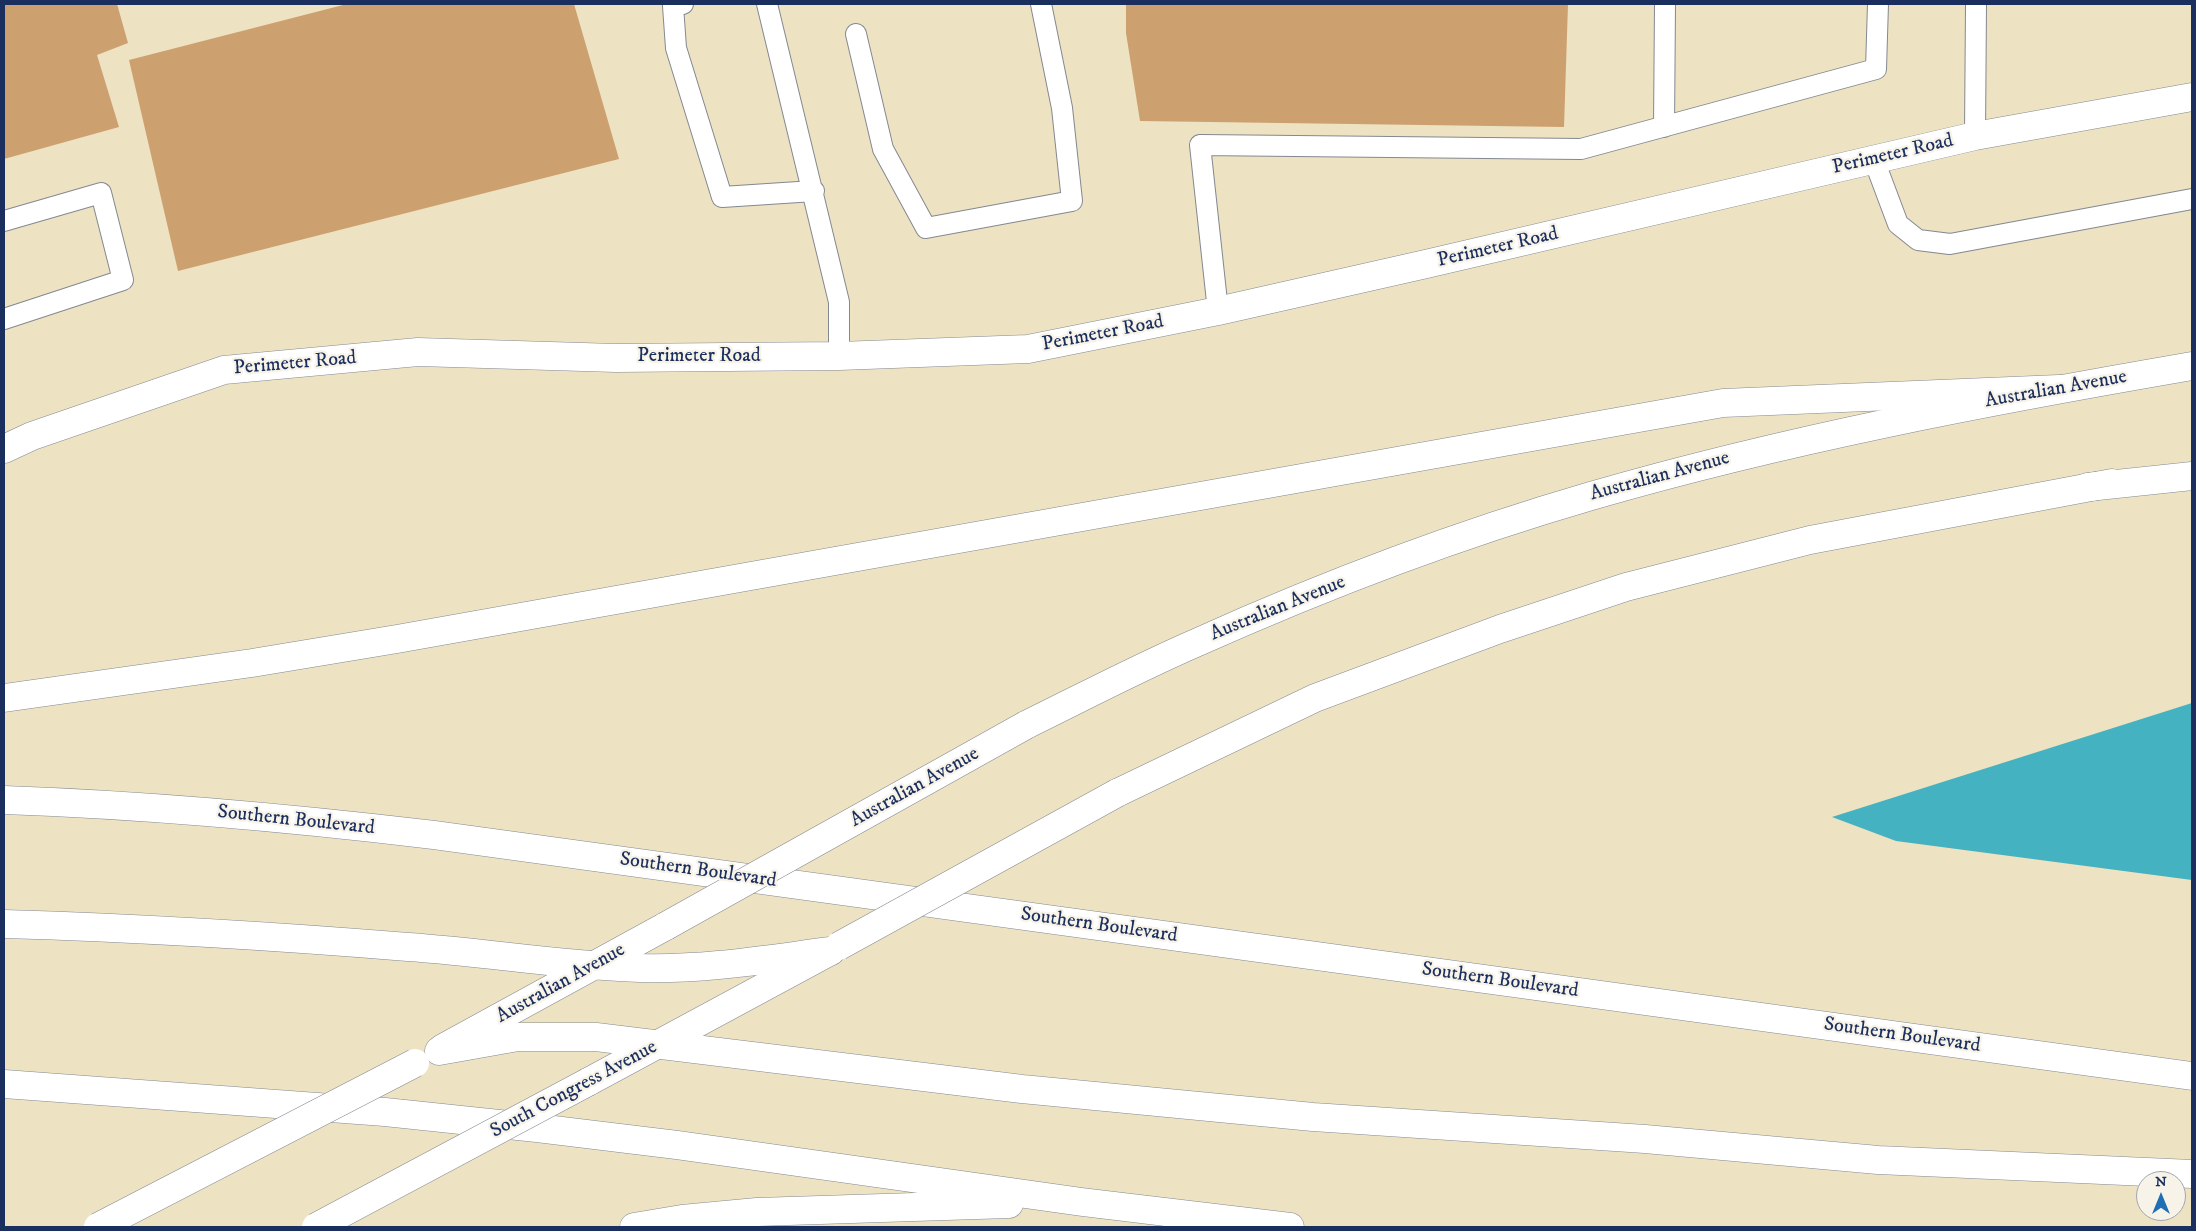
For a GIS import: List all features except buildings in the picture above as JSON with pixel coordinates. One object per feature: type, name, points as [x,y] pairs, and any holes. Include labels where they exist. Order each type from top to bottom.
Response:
[{"type":"main road","name":"Perimeter Road","points":[[4,449],[32,436],[224,370],[418,352],[616,358],[839,356],[1028,349],[1218,311],[1975,136],[2192,97]]},
{"type":"main road","name":"Australian Avenue","points":[[427,1057],[1026,725],[1149,665],[1233,627],[1372,571],[1588,497],[1731,457],[1883,423],[2059,389],[2192,366]]},
{"type":"main road","points":[[4,698],[243,664],[406,637],[1723,403],[2059,389]]},
{"type":"main road","points":[[4,924],[210,933],[361,943],[501,954],[594,966],[642,968],[713,965],[835,948],[1117,793],[1315,698],[1500,629],[1626,587],[1810,540],[2192,468]]},
{"type":"main road","points":[[2088,487],[2192,476]]},
{"type":"main road","name":"Southern Boulevard","points":[[4,800],[156,808],[296,819],[434,835],[2192,1076]]},
{"type":"main road","name":"South Congress Avenue","points":[[316,1227],[657,1046],[835,948]]},
{"type":"main road","points":[[98,1227],[427,1057],[518,1038],[556,1036],[596,1038],[1022,1089],[1313,1117],[1644,1140],[1878,1160],[2192,1174]]},
{"type":"main road","points":[[4,1084],[385,1112],[537,1128],[678,1144],[1082,1202],[1290,1227]]},
{"type":"main road","points":[[634,1227],[682,1219],[757,1212],[1082,1202]]},
{"type":"lane","points":[[767,4],[814,191],[839,302],[839,356]]},
{"type":"lane","points":[[856,34],[883,149],[926,228],[1072,202],[1062,108],[1041,4]]},
{"type":"lane","points":[[1664,126],[1665,4]]},
{"type":"lane","points":[[1218,311],[1200,146],[1581,149],[1876,69],[1878,4]]},
{"type":"lane","points":[[1975,136],[1976,4]]},
{"type":"lane","points":[[676,5],[676,48],[722,197],[814,191]]},
{"type":"lane","points":[[1874,160],[1898,224],[1918,240],[1950,244],[2192,199]]},
{"type":"lane","points":[[4,222],[101,193],[123,280],[4,319]]},
{"type":"water","points":[[2192,703],[2192,880],[1896,841],[1832,817]]}]
